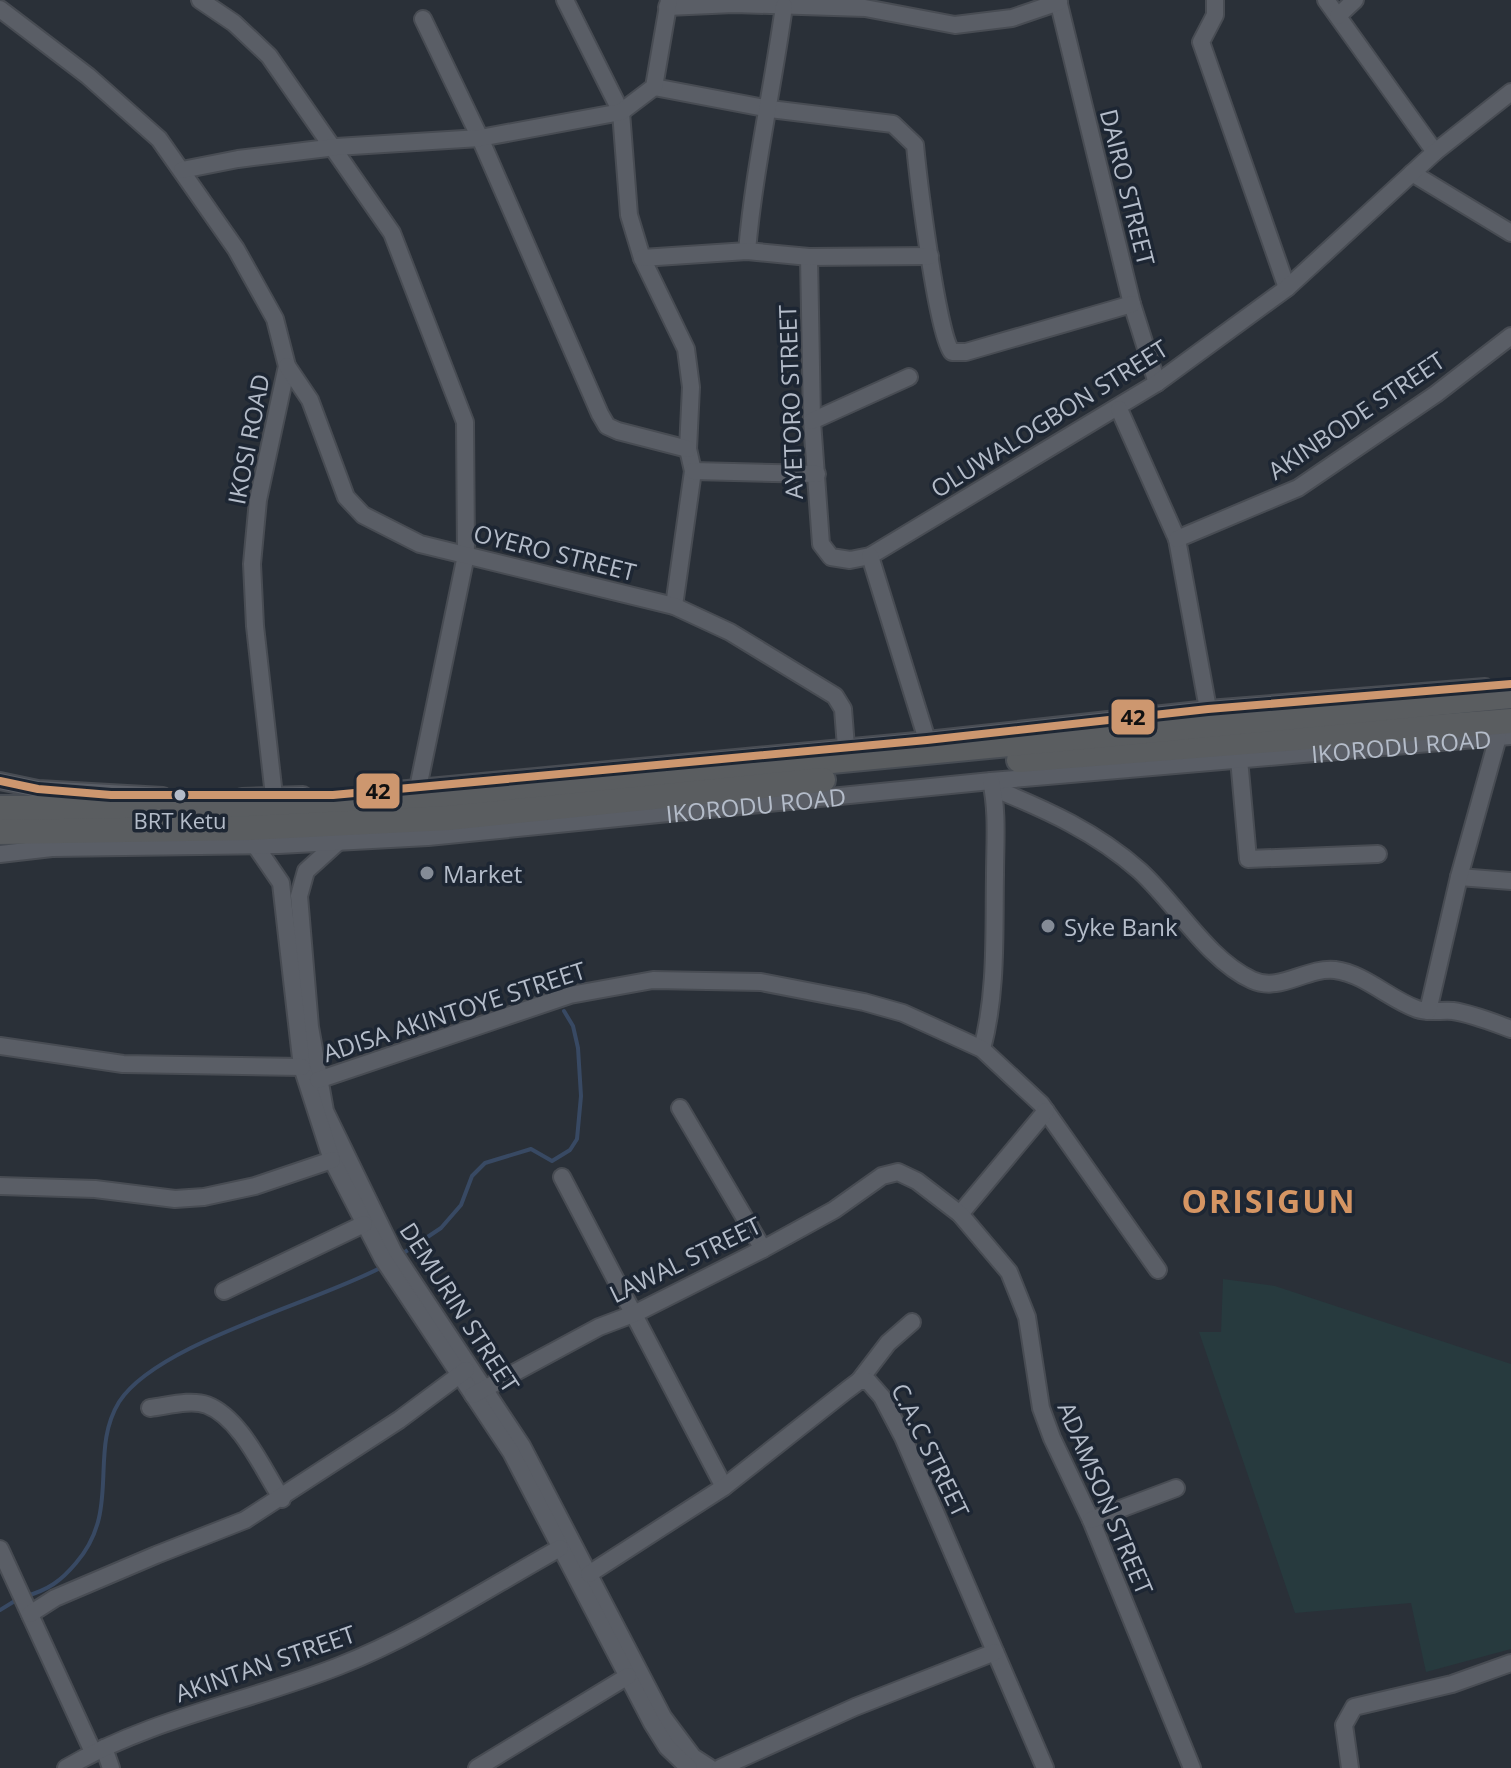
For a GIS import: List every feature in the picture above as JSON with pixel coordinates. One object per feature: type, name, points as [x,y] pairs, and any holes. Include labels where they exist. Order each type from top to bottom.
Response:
[{"type":"highway","name":"IKORODU ROAD","points":[[4,807],[273,808],[415,801],[1511,696]]},
{"type":"highway","name":"IKORODU ROAD","points":[[6,834],[261,839],[1050,757],[1507,731]]},
{"type":"street","points":[[200,0],[234,23],[269,56],[336,147],[392,233],[465,422],[466,555],[418,788]]},
{"type":"street","points":[[565,0],[621,112],[629,215],[642,258],[686,349],[691,387],[688,449],[693,471],[674,606]]},
{"type":"street","points":[[1215,0],[1215,15],[1201,42],[1287,288]]},
{"type":"street","points":[[1326,0],[1435,152]]},
{"type":"street","points":[[1338,16],[1355,0]]},
{"type":"street","points":[[182,170],[238,159],[336,147],[480,138],[621,112],[654,87],[668,3],[865,8],[955,25],[1012,18],[1058,1]]},
{"type":"street","name":"DAIRO STREET","points":[[1058,1],[1132,304],[1157,383]]},
{"type":"street","points":[[747,251],[752,190],[770,109],[784,6]]},
{"type":"street","name":"IKOSI ROAD","points":[[0,9],[97,84],[159,139],[236,249],[275,319],[287,366],[258,500],[252,564],[255,626],[274,796]]},
{"type":"street","points":[[423,19],[480,138],[607,426],[688,449]]},
{"type":"street","points":[[654,87],[770,109],[893,124],[907,134],[915,145],[930,256],[945,339],[952,352],[966,352],[1132,304]]},
{"type":"street","name":"OLUWALOGBON STREET","points":[[821,544],[831,557],[850,560],[870,556],[1119,409],[1287,288],[1435,152],[1511,92]]},
{"type":"street","points":[[1412,173],[1511,233]]},
{"type":"street","points":[[642,258],[747,251],[809,257],[930,256]]},
{"type":"street","name":"AYETORO STREET","points":[[809,257],[812,421],[821,544]]},
{"type":"street","name":"AKINBODE STREET","points":[[1177,539],[1298,488],[1436,394],[1511,336]]},
{"type":"street","name":"OYERO STREET","points":[[287,366],[310,400],[346,497],[363,515],[420,544],[674,606],[730,632],[835,696],[843,709],[846,747]]},
{"type":"street","points":[[812,421],[909,377]]},
{"type":"street","points":[[1119,409],[1177,539],[1208,709]]},
{"type":"street","points":[[693,471],[817,474]]},
{"type":"street","points":[[870,556],[927,740]]},
{"type":"street","name":"IKORODU ROAD","points":[[0,781],[38,789],[111,795],[274,796],[418,788],[927,740],[1208,709],[1511,684]]},
{"type":"street","points":[[1428,1011],[1459,877],[1507,731]]},
{"type":"street","name":"IKORODU ROAD","points":[[0,854],[52,848],[261,839],[338,842],[428,837],[1507,731]]},
{"type":"street","points":[[1239,759],[1248,859],[1378,854]]},
{"type":"street","points":[[982,1049],[992,1005],[994,973],[992,784],[1072,822],[1104,841],[1174,904],[1239,974],[1270,985],[1333,970],[1417,1009],[1472,1015],[1511,1029]]},
{"type":"street","name":"DEMURIN STREET","points":[[261,839],[281,883],[302,1067],[332,1160],[364,1224],[389,1256],[478,1391],[667,1747],[689,1768]]},
{"type":"street","name":"DEMURIN STREET","points":[[338,842],[306,871],[299,885],[301,939],[318,1080],[325,1111],[389,1256]]},
{"type":"street","points":[[1459,877],[1511,881]]},
{"type":"street","name":"ADISA AKINTOYE STREET","points":[[318,1080],[570,995],[653,980],[761,982],[816,992],[903,1013],[982,1049],[1046,1111],[1158,1270]]},
{"type":"street","name":"ADISA AKINTOYE STREET","points":[[0,1046],[123,1064],[302,1067]]},
{"type":"street","points":[[680,1108],[763,1249]]},
{"type":"street","points":[[960,1214],[1046,1111]]},
{"type":"street","points":[[0,1186],[95,1189],[175,1199],[204,1197],[255,1186],[332,1160]]},
{"type":"street","name":"LAWAL STREET","points":[[478,1391],[599,1327],[636,1313],[763,1249],[834,1210],[882,1176],[898,1172],[917,1181]]},
{"type":"street","points":[[562,1177],[636,1313],[724,1487]]},
{"type":"street","name":"ADAMSON STREET","points":[[917,1181],[960,1214],[1009,1272],[1027,1317],[1041,1408],[1091,1520],[1192,1768]]},
{"type":"street","points":[[224,1291],[364,1224]]},
{"type":"street","points":[[859,1381],[888,1343],[912,1322]]},
{"type":"street","points":[[30,1612],[55,1598],[156,1555],[229,1529],[282,1499],[465,1371]]},
{"type":"street","name":"C.A.C STREET","points":[[589,1574],[724,1487],[859,1381],[868,1381],[875,1386],[893,1416],[1045,1768]]},
{"type":"street","name":"DEMURIN STREET","points":[[478,1391],[522,1446],[663,1717],[693,1757],[710,1768]]},
{"type":"street","points":[[150,1408],[205,1404],[220,1413],[235,1428],[282,1499]]},
{"type":"street","points":[[1091,1520],[1176,1488]]},
{"type":"street","name":"AKINTAN STREET","points":[[66,1768],[98,1750],[186,1714],[341,1666],[560,1548]]},
{"type":"street","points":[[0,1549],[98,1750],[111,1768]]},
{"type":"street","points":[[720,1768],[855,1707],[995,1652]]},
{"type":"street","points":[[1350,1768],[1344,1725],[1354,1707],[1452,1684],[1511,1663]]},
{"type":"street","points":[[477,1768],[628,1676]]},
{"type":"green space","points":[[1223,1279],[1275,1286],[1511,1364],[1511,1649],[1426,1672],[1411,1603],[1295,1613],[1199,1332],[1221,1332]]},
{"type":"waterway","points":[[399,1256],[441,1228],[461,1205],[472,1176],[485,1163],[531,1149],[552,1161],[570,1150],[577,1139],[581,1096],[578,1048],[573,1026],[564,1011]]},
{"type":"waterway","points":[[26,1596],[59,1580],[90,1543],[102,1502],[110,1421],[119,1402],[138,1381],[201,1343],[382,1267]]},
{"type":"waterway","points":[[0,1610],[18,1599]]},
{"type":"transit line","name":"42","points":[[0,781],[38,789],[111,795],[333,795],[927,740],[1208,709],[1511,684]]},
{"type":"place","name":"BRT Ketu","points":[[180,795]]},
{"type":"place","name":"Market","points":[[427,873]]},
{"type":"place","name":"Syke Bank","points":[[1048,926]]},
{"type":"district","name":"ORISIGUN","points":[[1269,1200]]}]
